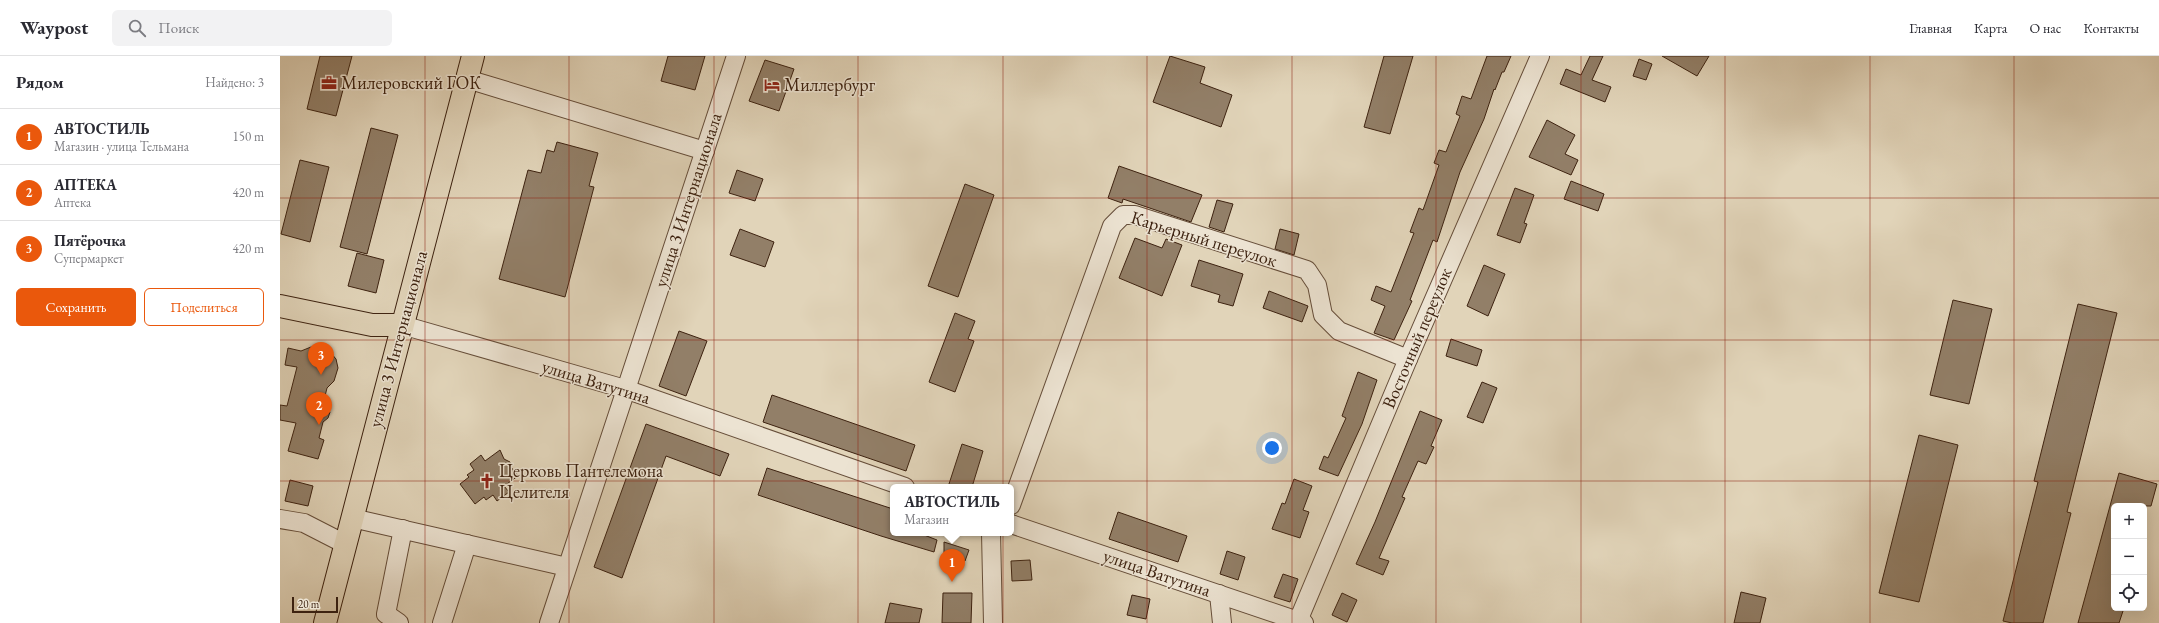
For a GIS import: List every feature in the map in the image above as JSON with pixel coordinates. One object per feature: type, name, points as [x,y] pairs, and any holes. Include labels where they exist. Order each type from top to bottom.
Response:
[{"type":"main road","name":"улица 3 Интернационала","points":[[325,623],[473,56]]},
{"type":"main road","name":"улица Ватутина","points":[[280,306],[372,325],[402,325]]},
{"type":"street","name":"улица 3 Интернационала","points":[[549,623],[736,56]]},
{"type":"street","name":"Восточный переулок","points":[[1301,622],[1408,359],[1540,56]]},
{"type":"street","points":[[467,79],[705,151]]},
{"type":"street","name":"Карьерный переулок","points":[[1014,497],[1112,226],[1123,215],[1135,215],[1307,270],[1317,285],[1323,315],[1339,331],[1408,359]]},
{"type":"street","name":"улица Ватутина","points":[[402,325],[625,389],[896,484]]},
{"type":"street","points":[[352,518],[568,567]]},
{"type":"street","points":[[280,519],[304,523],[345,544]]},
{"type":"street","name":"улица Ватутина","points":[[1014,525],[1301,622]]},
{"type":"street","points":[[399,623],[386,614],[403,529]]},
{"type":"street","points":[[991,536],[993,623]]},
{"type":"street","points":[[442,623],[467,544]]},
{"type":"street","points":[[1219,594],[1222,623]]},
{"type":"building","name":"Милеровский ГОК","points":[[320,56],[352,56],[336,116],[307,109]]},
{"type":"building","points":[[668,56],[705,56],[695,90],[661,81]]},
{"type":"building","points":[[1170,56],[1205,67],[1200,83],[1232,95],[1221,127],[1153,102]]},
{"type":"building","points":[[1384,56],[1413,56],[1390,134],[1364,127]]},
{"type":"building","points":[[1487,56],[1511,56],[1504,72],[1502,72],[1495,90],[1494,89],[1484,119],[1460,172],[1437,242],[1433,240],[1410,300],[1412,301],[1394,340],[1374,333],[1385,306],[1371,300],[1376,286],[1391,292],[1414,233],[1410,232],[1419,208],[1423,210],[1439,165],[1434,163],[1439,150],[1446,152],[1460,116],[1456,114],[1462,96],[1471,99]]},
{"type":"building","points":[[1590,56],[1603,56],[1592,80],[1611,87],[1605,102],[1560,84],[1566,69],[1581,75]]},
{"type":"building","points":[[1662,56],[1709,56],[1697,76]]},
{"type":"building","points":[[1639,59],[1652,64],[1646,80],[1633,76]]},
{"type":"building","name":"Миллербург","points":[[765,60],[794,69],[779,111],[749,101]]},
{"type":"building","points":[[1547,120],[1575,135],[1565,154],[1578,160],[1571,175],[1529,157]]},
{"type":"building","points":[[371,128],[398,135],[367,254],[340,247]]},
{"type":"building","points":[[557,142],[598,153],[589,186],[594,187],[565,297],[499,279],[528,170],[541,173],[547,150],[554,152]]},
{"type":"building","points":[[300,160],[329,167],[310,242],[281,234]]},
{"type":"building","points":[[1119,166],[1202,195],[1191,222],[1123,199],[1122,203],[1108,198]]},
{"type":"building","points":[[737,170],[763,179],[755,201],[729,193]]},
{"type":"building","points":[[1571,181],[1604,194],[1598,211],[1564,199]]},
{"type":"building","points":[[965,184],[994,195],[958,297],[928,286]]},
{"type":"building","points":[[1515,188],[1534,195],[1524,223],[1527,224],[1520,243],[1497,235]]},
{"type":"building","points":[[1217,200],[1233,204],[1224,232],[1209,227]]},
{"type":"building","points":[[740,229],[774,242],[765,267],[730,255]]},
{"type":"building","points":[[1280,229],[1299,234],[1294,255],[1275,249]]},
{"type":"building","points":[[1135,238],[1162,248],[1166,239],[1182,245],[1162,296],[1119,278]]},
{"type":"building","points":[[357,253],[384,260],[376,293],[348,286]]},
{"type":"building","points":[[1199,260],[1243,274],[1233,306],[1218,302],[1220,295],[1191,286]]},
{"type":"building","points":[[1484,265],[1505,274],[1488,316],[1467,306]]},
{"type":"building","points":[[1269,291],[1308,306],[1302,322],[1263,308]]},
{"type":"building","points":[[1953,300],[1992,309],[1969,404],[1930,395]]},
{"type":"building","points":[[2078,304],[2117,313],[2067,512],[2071,513],[2043,623],[2012,623],[2003,621],[2038,482],[2034,481]]},
{"type":"building","points":[[955,313],[975,321],[968,339],[974,341],[955,392],[929,382]]},
{"type":"building","points":[[679,331],[707,341],[686,396],[659,386]]},
{"type":"building","points":[[1451,339],[1482,350],[1477,366],[1446,356]]},
{"type":"building","points":[[311,347],[330,352],[336,359],[338,368],[334,381],[327,388],[323,404],[330,412],[328,418],[323,422],[319,438],[324,440],[318,459],[288,451],[296,423],[280,420],[280,405],[287,406],[297,367],[285,365],[288,348],[301,351]]},
{"type":"building","points":[[1358,372],[1377,380],[1362,424],[1338,476],[1319,469],[1324,456],[1328,458],[1346,418],[1342,416]]},
{"type":"building","points":[[1482,382],[1497,388],[1483,423],[1467,417]]},
{"type":"building","points":[[772,395],[915,445],[906,471],[763,422]]},
{"type":"building","points":[[1420,411],[1442,420],[1431,446],[1434,447],[1426,464],[1418,461],[1402,497],[1405,498],[1379,558],[1389,561],[1383,575],[1356,564],[1375,522]]},
{"type":"building","points":[[646,424],[729,454],[720,476],[666,456],[622,578],[594,567]]},
{"type":"building","points":[[1919,435],[1958,445],[1919,602],[1879,593]]},
{"type":"building","points":[[962,444],[983,451],[973,484],[949,484]]},
{"type":"building","name":"Церковь Пантелемона Целителя","points":[[500,450],[504,459],[510,462],[511,467],[518,476],[504,486],[509,492],[497,501],[493,495],[486,500],[484,497],[475,504],[460,484],[469,477],[467,475],[474,470],[470,464],[481,455],[485,461]]},
{"type":"building","points":[[767,468],[890,508],[890,536],[927,536],[937,540],[934,552],[881,536],[758,495]]},
{"type":"building","points":[[2119,473],[2157,484],[2151,506],[2147,506],[2147,503],[2111,503],[2111,611],[2123,611],[2119,623],[2078,623]]},
{"type":"building","points":[[1294,479],[1312,486],[1303,510],[1309,512],[1300,538],[1272,529],[1282,503],[1285,504]]},
{"type":"building","points":[[290,480],[313,486],[308,506],[285,501]]},
{"type":"building","points":[[1118,512],[1187,536],[1178,562],[1109,539]]},
{"type":"building","points":[[944,542],[969,550],[965,561],[944,555]]},
{"type":"building","points":[[1227,551],[1245,557],[1238,580],[1220,574]]},
{"type":"building","points":[[1030,560],[1032,580],[1012,581],[1011,561]]},
{"type":"building","points":[[1283,574],[1298,579],[1290,602],[1274,597]]},
{"type":"building","points":[[1741,592],[1766,598],[1760,623],[1734,623]]},
{"type":"building","points":[[943,593],[972,593],[971,623],[942,623]]},
{"type":"building","points":[[1342,593],[1357,600],[1347,622],[1332,615]]},
{"type":"building","points":[[1132,595],[1150,599],[1146,619],[1127,615]]},
{"type":"building","points":[[890,603],[922,609],[919,623],[885,623]]},
{"type":"place","name":"Милеровский ГОК","points":[[329,83]]},
{"type":"place","name":"Миллербург","points":[[772,85]]},
{"type":"place","name":"Пятёрочка","points":[[321,375]]},
{"type":"place","name":"АПТЕКА","points":[[319,425]]},
{"type":"place","name":"Церковь Пантелемона Целителя","points":[[487,481]]},
{"type":"place","name":"АВТОСТИЛЬ","points":[[952,582]]}]
